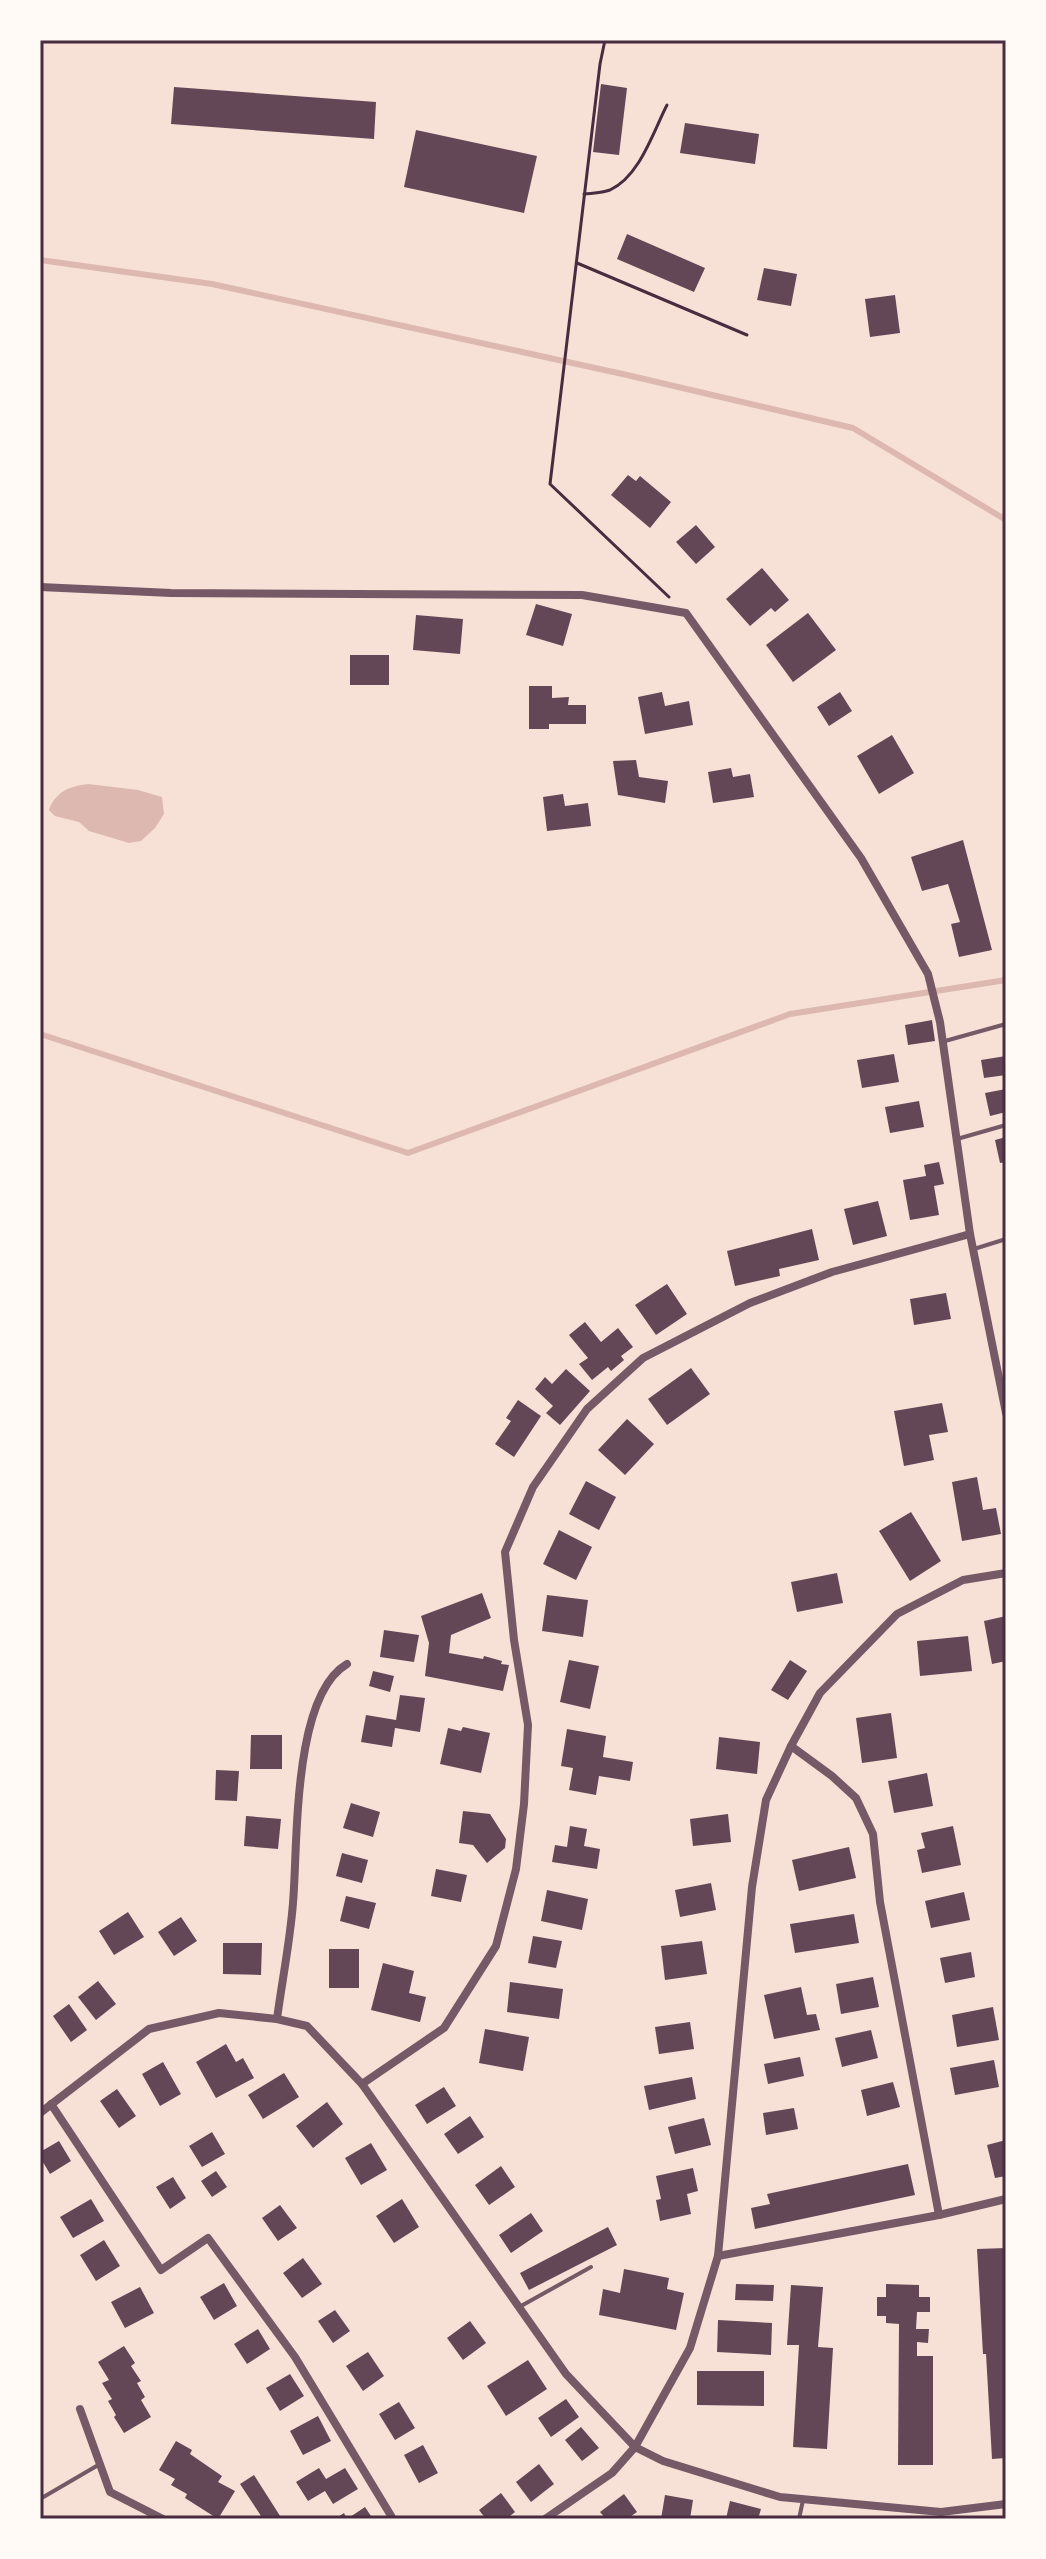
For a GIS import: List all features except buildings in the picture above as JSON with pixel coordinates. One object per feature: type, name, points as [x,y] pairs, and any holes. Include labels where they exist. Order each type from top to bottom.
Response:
[{"type":"street","points":[[40,587],[171,593],[582,595],[686,613],[861,858],[928,974],[940,1022],[970,1234],[1006,1413]]},
{"type":"street","points":[[362,2084],[444,2028],[496,1946],[516,1869],[524,1804],[528,1725],[514,1640],[505,1552],[533,1487],[587,1409],[643,1358],[750,1303],[832,1272],[970,1234]]},
{"type":"street","points":[[545,2519],[612,2473],[635,2447],[690,2348],[718,2256],[752,1887],[766,1800],[791,1746],[820,1693],[897,1614],[963,1580],[1006,1573]]},
{"type":"street","points":[[277,2019],[293,1907],[302,1758],[318,1699],[337,1670],[347,1664]]},
{"type":"street","points":[[791,1746],[856,1798],[873,1834],[880,1902],[939,2215]]},
{"type":"street","points":[[40,2113],[149,2029],[219,2013],[277,2019],[307,2026],[362,2084],[566,2374],[635,2447],[678,2466],[780,2497],[941,2515],[1006,2504]]},
{"type":"street","points":[[51,2104],[161,2270],[208,2238],[295,2357],[393,2519]]},
{"type":"street","points":[[718,2256],[939,2215],[1006,2199]]},
{"type":"street","points":[[80,2409],[110,2492],[163,2519]]},
{"type":"lane","points":[[943,1041],[1006,1024]]},
{"type":"lane","points":[[957,1139],[1006,1125]]},
{"type":"lane","points":[[974,1249],[1006,1239]]},
{"type":"lane","points":[[519,2308],[591,2267]]},
{"type":"lane","points":[[40,2499],[100,2464]]},
{"type":"lane","points":[[799,2519],[803,2500]]},
{"type":"path","points":[[605,40],[550,484],[686,613]]},
{"type":"path","points":[[584,194],[610,190],[623,181],[637,164],[667,105]]},
{"type":"path","points":[[576,262],[747,335]]},
{"type":"shaded area","points":[[88,784],[138,790],[162,797],[164,814],[141,841],[129,843],[89,831],[79,822],[55,816],[49,810],[64,791]]},
{"type":"waterway","points":[[40,260],[212,284],[853,428],[1006,520]]},
{"type":"waterway","points":[[40,1034],[408,1153],[790,1014],[1006,980]]}]
